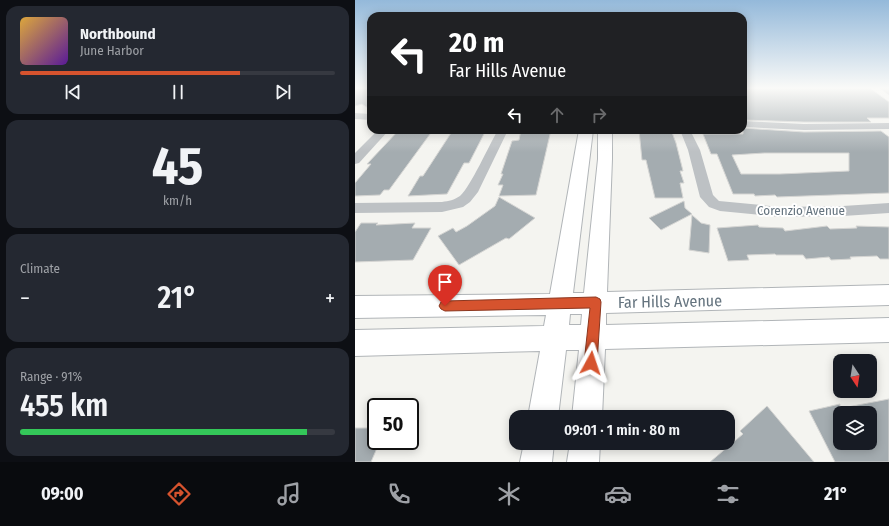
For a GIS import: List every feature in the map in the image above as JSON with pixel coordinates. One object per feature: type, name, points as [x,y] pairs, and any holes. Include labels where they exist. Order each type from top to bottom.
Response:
[{"type":"main road","points":[[544,410],[585,134]]},
{"type":"main road","points":[[588,410],[605,159],[605,134]]},
{"type":"main road","name":"Far Hills Avenue","points":[[355,343],[557,321],[594,320],[889,295]]},
{"type":"main road","name":"Far Hills Avenue","points":[[355,307],[557,321],[594,320],[889,330]]},
{"type":"main road","points":[[536,462],[538,450]]},
{"type":"main road","points":[[583,462],[584,450]]},
{"type":"street","points":[[355,116],[367,117]]},
{"type":"street","points":[[747,124],[819,127],[889,126]]},
{"type":"street","points":[[355,160],[380,134]]},
{"type":"street","points":[[355,208],[456,206],[466,200],[471,192],[501,134]]},
{"type":"street","name":"Corenzio Avenue","points":[[687,134],[694,150],[705,192],[707,197],[714,204],[727,208],[769,211],[843,211],[889,208]]},
{"type":"building","points":[[747,110],[889,110],[889,118],[867,118],[871,122],[747,120]]},
{"type":"building","points":[[747,128],[804,132],[881,131],[889,137],[889,193],[777,197],[775,195],[755,196],[754,194],[733,194],[717,154],[711,154],[703,134],[747,134]],"holes":[[[764,153],[849,153],[849,171],[741,174],[732,155]]]},
{"type":"building","points":[[395,134],[430,134],[389,190],[384,190],[380,195],[355,196],[355,183],[371,164],[367,164]]},
{"type":"building","points":[[450,134],[484,134],[469,163],[464,163],[447,194],[408,196],[420,176],[423,176]]},
{"type":"building","points":[[520,134],[550,134],[536,195],[499,196],[503,185],[498,185],[503,174],[501,174],[512,141],[519,140]]},
{"type":"building","points":[[639,134],[673,134],[683,171],[680,171],[684,183],[680,183],[683,198],[655,198],[646,160],[642,160]]},
{"type":"building","points":[[499,197],[535,218],[509,239],[506,238],[459,265],[438,236],[453,228],[456,232],[467,226],[495,206]]},
{"type":"building","points":[[684,201],[685,208],[692,214],[661,230],[649,218]]},
{"type":"building","points":[[692,215],[701,223],[710,225],[709,253],[689,250]]},
{"type":"building","points":[[361,223],[378,223],[376,225],[415,223],[412,228],[431,228],[413,260],[355,262],[355,232]]},
{"type":"building","points":[[758,225],[759,227],[783,228],[785,231],[827,226],[830,229],[857,228],[856,226],[889,227],[889,259],[880,259],[877,256],[850,257],[851,259],[831,260],[829,257],[806,259],[803,255],[775,254],[747,255],[749,260],[728,261],[717,228]]},
{"type":"building","points":[[889,399],[889,462],[835,462],[809,411],[840,404],[840,406],[833,406],[833,450],[877,450],[877,406],[852,406]]},
{"type":"building","points":[[767,406],[814,462],[710,462],[724,450],[735,450],[735,441],[743,434],[740,431]]},
{"type":"building","points":[[355,428],[367,428],[367,450],[376,450],[371,462],[355,462]]},
{"type":"route","points":[[445,306],[596,302],[591,363]]}]
